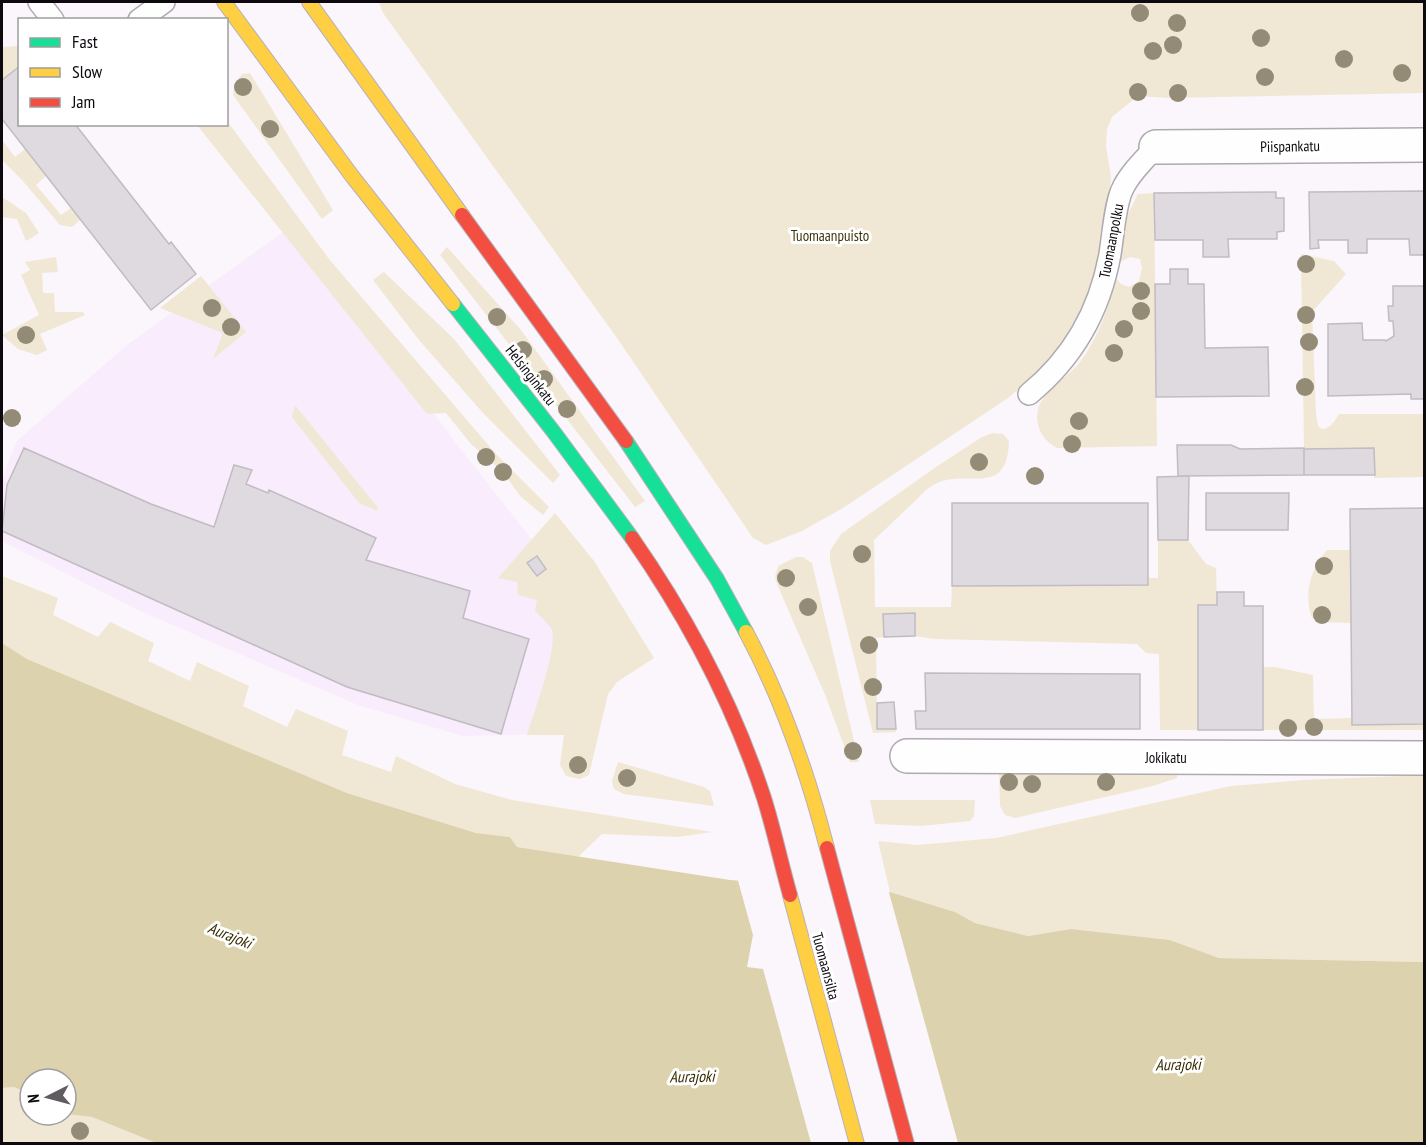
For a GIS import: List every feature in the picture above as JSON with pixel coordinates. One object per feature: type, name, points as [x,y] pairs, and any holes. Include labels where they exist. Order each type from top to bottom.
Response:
[{"type":"main road","name":"Helsinginkatu","points":[[224,2],[337,156],[586,471],[657,573],[695,638],[724,696],[749,751],[764,798]]},
{"type":"main road","points":[[309,2],[639,459],[717,579],[748,636],[778,700],[815,802],[907,1143]]},
{"type":"main road","name":"Tuomaansilta","points":[[764,798],[857,1143]]},
{"type":"street","name":"Piispankatu","points":[[1156,147],[1425,145]]},
{"type":"street","name":"Jokikatu","points":[[907,756],[1425,758]]},
{"type":"lane","points":[[39,2],[51,18]]},
{"type":"lane","points":[[142,18],[164,2]]},
{"type":"lane","name":"Tuomaanpolku","points":[[1029,394],[1067,357],[1088,325],[1107,274],[1121,192],[1130,177],[1156,147]]},
{"type":"shaded area","points":[[294,224],[452,438],[532,540],[608,686],[596,733],[463,736],[358,705],[138,610],[2,541],[2,479],[17,441],[127,345]]},
{"type":"green space","name":"Tuomaanpuisto","points":[[379,2],[1424,2],[1424,93],[1168,98],[1138,96],[1112,117],[1107,129],[1106,146],[1111,177],[1108,211],[1095,280],[1082,314],[1060,348],[1036,374],[1008,398],[843,508],[802,531],[766,545],[753,538],[617,338],[383,13]]},
{"type":"green space","points":[[17,46],[18,67],[2,80],[2,47]]},
{"type":"green space","points":[[250,73],[333,210],[322,219],[233,95],[235,83],[242,74]]},
{"type":"green space","points":[[228,122],[329,259],[496,454],[549,507],[543,515],[520,496],[503,472],[471,444],[446,413],[427,414],[198,126],[228,126]]},
{"type":"green space","points":[[2,140],[15,157],[25,149],[46,176],[36,185],[61,215],[71,208],[80,220],[72,227],[60,225],[2,160]]},
{"type":"green space","points":[[1154,193],[1157,446],[1057,448],[1047,441],[1040,431],[1037,419],[1039,406],[1046,395],[1080,362],[1086,353],[1102,322],[1116,278],[1121,284],[1129,287],[1139,281],[1142,268],[1140,259],[1130,257],[1120,262],[1128,214],[1138,194]]},
{"type":"green space","points":[[2,197],[26,213],[39,233],[26,241],[17,219],[2,217]]},
{"type":"green space","points":[[447,247],[521,330],[645,501],[635,507],[440,255]]},
{"type":"green space","points":[[1301,254],[1334,261],[1346,274],[1312,312],[1318,426],[1322,429],[1328,427],[1339,414],[1424,414],[1424,477],[1374,478],[1374,448],[1304,449]]},
{"type":"green space","points":[[56,257],[58,272],[42,273],[43,293],[54,293],[55,312],[83,312],[85,315],[40,334],[47,350],[37,355],[18,349],[2,335],[39,315],[21,275],[30,270],[25,262]]},
{"type":"green space","points":[[384,272],[454,339],[560,475],[553,483],[483,413],[419,340],[373,280]]},
{"type":"green space","points":[[201,276],[246,332],[213,359],[223,333],[160,308]]},
{"type":"green space","points":[[295,405],[378,508],[377,511],[359,503],[292,417]]},
{"type":"green space","points":[[993,433],[1003,434],[1009,441],[1001,471],[993,476],[945,480],[933,485],[874,540],[875,607],[951,607],[952,586],[1148,585],[1148,578],[1158,578],[1158,540],[1188,540],[1206,564],[1216,568],[1217,605],[1198,606],[1198,730],[1160,730],[1159,654],[1146,653],[1137,644],[934,639],[915,636],[915,614],[884,637],[876,638],[877,728],[896,729],[896,732],[873,733],[830,561],[830,551],[841,534],[936,467],[982,437]]},
{"type":"green space","points":[[555,513],[594,561],[654,658],[617,682],[608,694],[589,775],[580,779],[566,776],[560,765],[564,735],[527,735],[549,664],[553,637],[551,628],[535,610],[537,600],[518,595],[517,582],[498,578]]},
{"type":"green space","points":[[1327,550],[1350,550],[1351,623],[1321,622],[1312,618],[1309,609],[1310,582],[1321,557]]},
{"type":"green space","points":[[796,557],[803,557],[812,563],[859,762],[850,762],[826,697],[777,584],[775,577],[778,566]]},
{"type":"green space","points":[[2,576],[58,598],[53,615],[98,637],[110,622],[154,643],[148,661],[190,681],[197,662],[249,686],[243,706],[287,727],[296,709],[348,731],[342,755],[391,772],[396,756],[455,784],[512,800],[712,832],[678,837],[602,834],[578,857],[517,847],[510,837],[476,833],[347,793],[27,659],[2,643]]},
{"type":"green space","points":[[1263,667],[1275,667],[1313,675],[1314,719],[1352,718],[1353,725],[1424,724],[1424,730],[1263,730]]},
{"type":"green space","points":[[618,762],[704,787],[710,791],[714,806],[624,794],[614,789],[612,781]]},
{"type":"green space","points":[[999,768],[1177,773],[1177,778],[1153,786],[1015,818],[1005,815],[1000,806]]},
{"type":"green space","points":[[1424,775],[1424,962],[1219,958],[1170,940],[1071,929],[1028,936],[975,923],[955,912],[890,892],[878,841],[917,845],[996,838],[1231,786]]},
{"type":"green space","points":[[870,800],[975,800],[974,816],[970,821],[921,826],[875,824]]},
{"type":"green space","points":[[2,1088],[18,1089],[18,1127],[78,1127],[78,1115],[92,1117],[159,1143],[2,1143]]},
{"type":"water","name":"Aurajoki","points":[[2,643],[27,659],[347,793],[476,833],[510,837],[517,847],[730,880],[890,892],[955,912],[975,923],[1028,936],[1071,929],[1170,940],[1219,958],[1424,962],[1424,1143],[159,1144],[92,1117],[78,1115],[78,1067],[18,1067],[18,1089],[2,1088]]},
{"type":"pier","points":[[737,877],[888,889],[958,1143],[811,1143],[763,969],[747,967],[753,935]]},
{"type":"building","points":[[18,68],[18,126],[77,126],[169,244],[171,242],[196,274],[151,310],[2,119],[2,80]]},
{"type":"building","points":[[1424,191],[1424,255],[1410,255],[1409,239],[1367,239],[1367,253],[1348,253],[1348,240],[1318,240],[1319,248],[1310,249],[1309,192]]},
{"type":"building","points":[[1276,192],[1276,198],[1284,198],[1284,231],[1277,232],[1277,239],[1228,239],[1229,257],[1203,257],[1203,240],[1155,240],[1154,193]]},
{"type":"building","points":[[1170,269],[1188,269],[1188,284],[1204,284],[1205,348],[1268,347],[1269,396],[1156,397],[1155,284],[1170,284]]},
{"type":"building","points":[[1393,286],[1424,286],[1424,399],[1411,399],[1411,394],[1328,396],[1328,324],[1362,323],[1363,340],[1386,341],[1394,336],[1393,321],[1389,321],[1388,306],[1393,306]]},
{"type":"building","points":[[1177,445],[1231,445],[1240,449],[1304,448],[1304,475],[1178,476]]},
{"type":"building","points":[[24,448],[151,504],[214,527],[234,465],[252,470],[246,484],[268,493],[269,490],[376,538],[366,560],[470,591],[463,618],[529,639],[501,734],[347,687],[2,531],[7,485]]},
{"type":"building","points":[[1374,448],[1375,475],[1304,475],[1304,449]]},
{"type":"building","points":[[1189,476],[1188,540],[1158,540],[1157,477]]},
{"type":"building","points":[[1206,493],[1289,493],[1288,530],[1206,530]]},
{"type":"building","points":[[952,503],[1148,503],[1148,585],[952,586]]},
{"type":"building","points":[[1424,508],[1424,724],[1352,725],[1350,509]]},
{"type":"building","points":[[537,556],[546,569],[537,576],[527,563]]},
{"type":"building","points":[[1217,592],[1244,592],[1244,606],[1263,606],[1263,730],[1198,730],[1198,605],[1217,605]]},
{"type":"building","points":[[915,613],[915,636],[884,637],[883,614]]},
{"type":"building","points":[[925,673],[1140,674],[1140,729],[916,729],[915,711],[926,711]]},
{"type":"building","points":[[894,702],[896,729],[877,729],[877,703]]},
{"type":"traffic: fast","points":[[453,304],[553,431],[632,538]]},
{"type":"traffic: fast","points":[[626,441],[717,579],[746,632]]},
{"type":"traffic: slow","points":[[224,2],[352,176],[453,304]]},
{"type":"traffic: slow","points":[[309,2],[462,215]]},
{"type":"traffic: slow","points":[[746,632],[793,737],[827,848]]},
{"type":"traffic: slow","points":[[790,895],[857,1144]]},
{"type":"traffic: jam","points":[[462,215],[626,441]]},
{"type":"traffic: jam","points":[[632,538],[672,599],[724,696],[764,798],[790,895]]},
{"type":"traffic: jam","points":[[827,848],[907,1144]]}]
